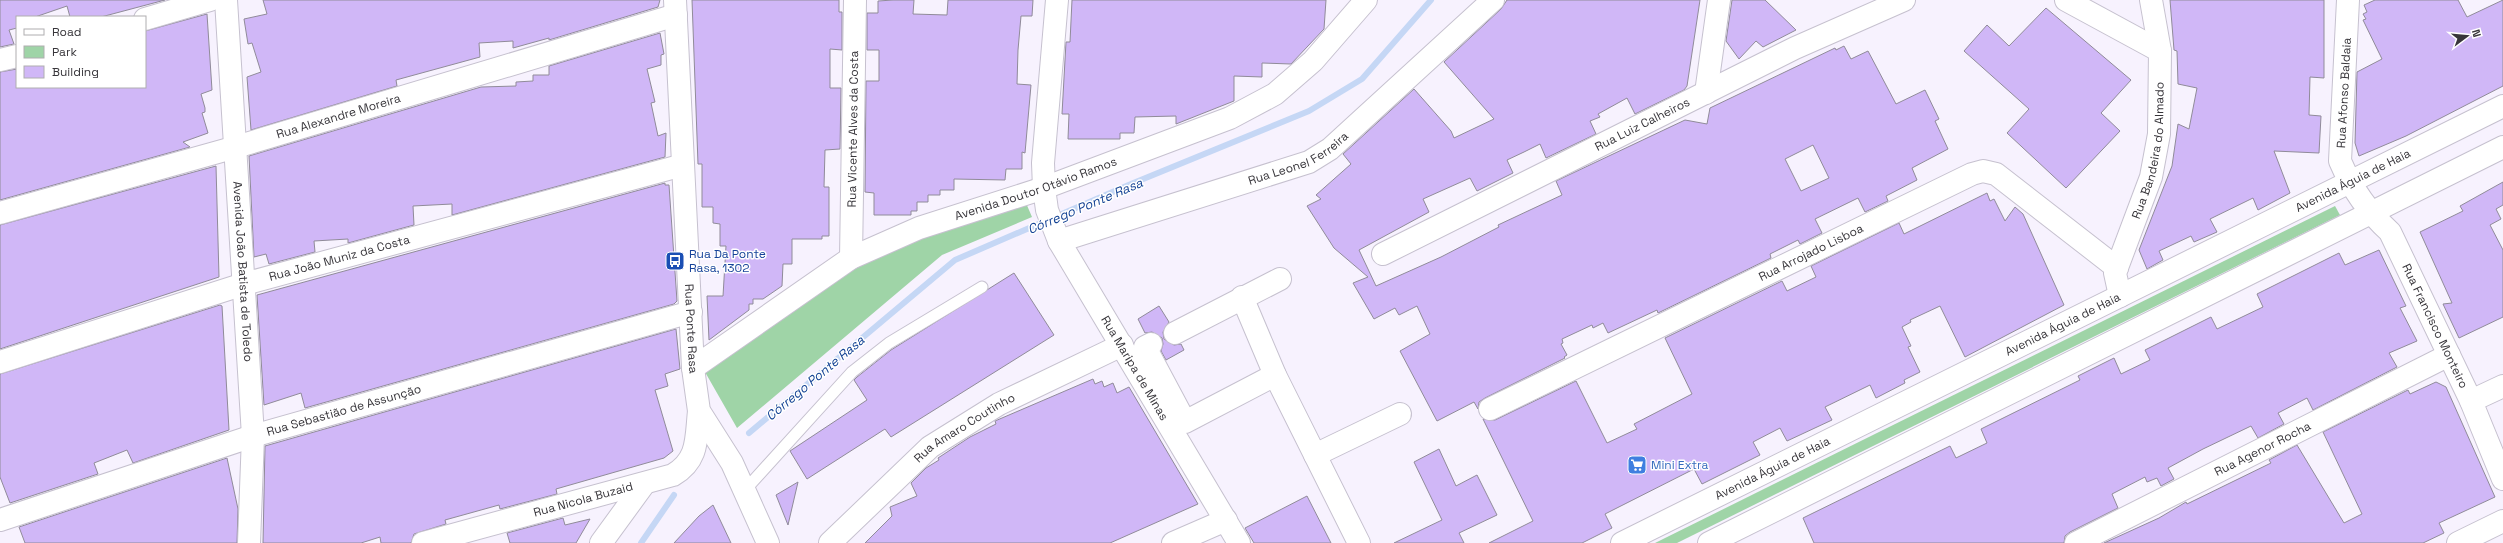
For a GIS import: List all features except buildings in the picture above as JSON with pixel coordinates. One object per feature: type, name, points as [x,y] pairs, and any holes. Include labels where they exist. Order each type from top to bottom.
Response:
[{"type":"street","points":[[146,19],[210,0]]},
{"type":"street","name":"Avenida João Batista de Toledo","points":[[226,0],[253,436],[249,543]]},
{"type":"street","name":"Rua Vicente Alves da Costa","points":[[851,258],[855,0]]},
{"type":"street","name":"Rua Maripa de Minas","points":[[1057,0],[1043,163],[1044,192],[1058,239],[1239,543]]},
{"type":"street","name":"Avenida Doutor Otávio Ramos","points":[[693,368],[851,258],[919,228],[1044,192],[1230,118],[1275,94],[1313,61],[1366,0]]},
{"type":"street","name":"Rua Leonel Ferreira","points":[[1058,239],[1309,162],[1330,149],[1493,0]]},
{"type":"street","points":[[1706,93],[1719,0]]},
{"type":"street","name":"Rua Luiz Calheiros","points":[[1383,254],[1795,48],[1904,0]]},
{"type":"street","points":[[2066,0],[2160,51]]},
{"type":"street","name":"Rua Bandeira do Almado","points":[[2120,296],[2115,273],[2151,177],[2159,134],[2160,51],[2151,0]]},
{"type":"street","name":"Rua Afonso Baldaia","points":[[2348,0],[2340,161],[2350,183]]},
{"type":"street","name":"Rua Alexandre Moreira","points":[[0,213],[236,147],[675,8]]},
{"type":"street","name":"Rua Ponte Rasa","points":[[675,8],[693,368],[699,411],[722,444],[743,486],[768,543]]},
{"type":"street","points":[[0,60],[16,56]]},
{"type":"street","name":"Avenida Águia de Haia","points":[[1622,543],[2503,106]]},
{"type":"street","points":[[1709,543],[2503,147]]},
{"type":"street","name":"Rua João Muniz da Costa","points":[[0,362],[244,284],[683,165]]},
{"type":"street","name":"Rua Arrojado Lisboa","points":[[1490,409],[1972,174],[1983,171],[1996,174],[2117,268]]},
{"type":"street","name":"Rua Francisco Monteiro","points":[[2350,183],[2371,214],[2390,232],[2471,401],[2503,479]]},
{"type":"street","points":[[1175,333],[1242,297],[1280,279]]},
{"type":"street","points":[[1242,297],[1275,375],[1359,543]]},
{"type":"street","name":"Rua Sebastião de Assunção","points":[[0,520],[253,436],[691,312]]},
{"type":"street","points":[[1151,344],[1144,348],[1185,422],[1275,375]]},
{"type":"street","name":"Rua Amaro Coutinho","points":[[830,543],[930,447],[999,404],[1122,345]]},
{"type":"street","name":"Rua Agenor Rocha","points":[[2076,543],[2449,355]]},
{"type":"street","points":[[2471,401],[2503,386]]},
{"type":"street","name":"Rua Nicola Buzaid","points":[[423,543],[673,475],[685,468],[694,453],[699,411]]},
{"type":"street","points":[[1315,455],[1400,414]]},
{"type":"street","points":[[601,543],[644,484]]},
{"type":"street","points":[[1173,543],[1226,520]]},
{"type":"street","points":[[2458,543],[2503,520]]},
{"type":"lane","points":[[743,486],[852,372],[889,343],[982,286]]},
{"type":"green space","points":[[1026,203],[1032,217],[942,255],[737,428],[705,372],[873,255]]},
{"type":"green space","points":[[2335,206],[2340,215],[1677,543],[1655,543]]},
{"type":"waterway","name":"Córrego Ponte Rasa","points":[[749,433],[955,260],[1131,184],[1309,111],[1362,79],[1431,0]]},
{"type":"waterway","name":"Córrego Ponte Rasa","points":[[641,543],[674,495]]},
{"type":"place","name":"Rua Da Ponte Rasa, 1302","points":[[675,261]]},
{"type":"place","name":"Mini Extra","points":[[1637,465]]}]
